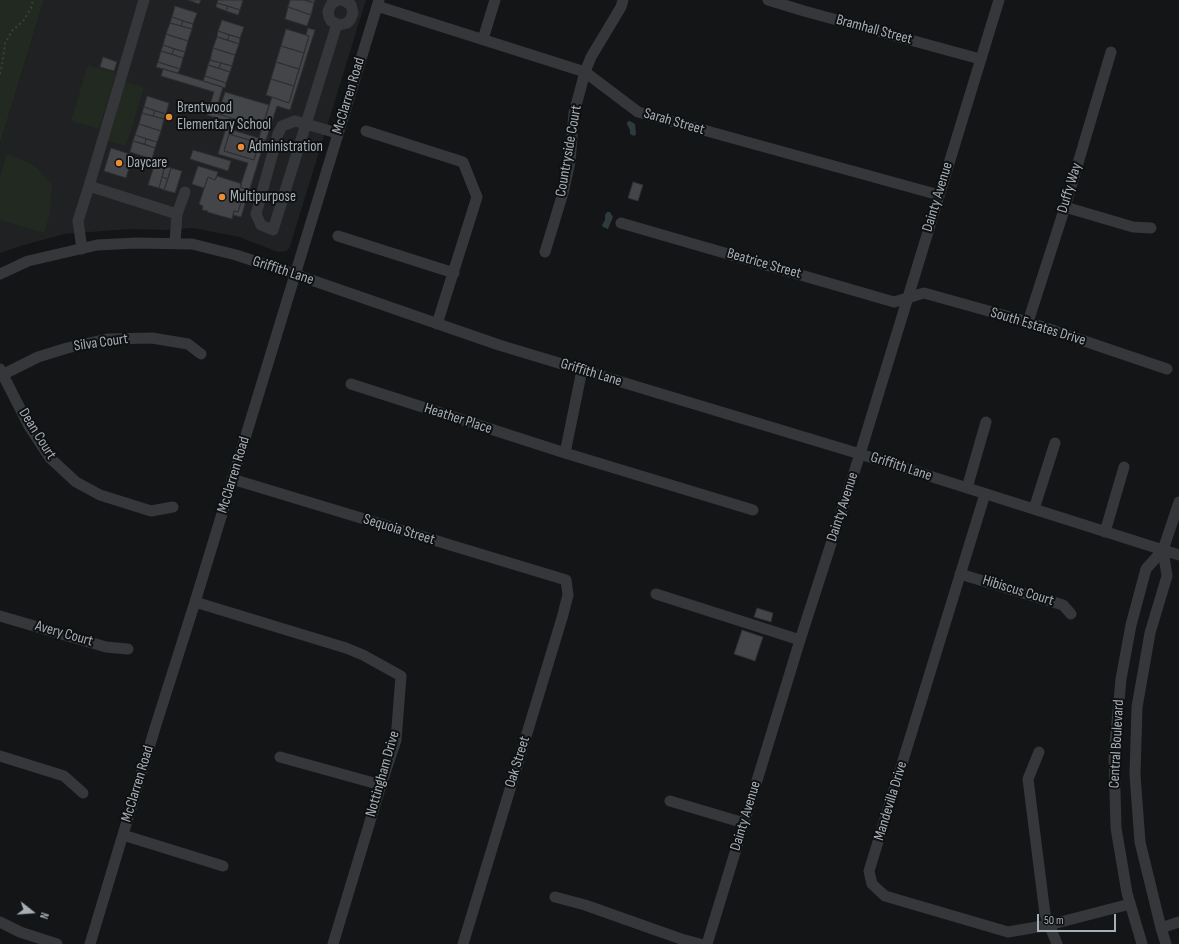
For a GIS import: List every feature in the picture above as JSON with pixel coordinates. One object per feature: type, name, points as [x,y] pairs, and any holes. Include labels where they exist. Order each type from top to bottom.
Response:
[{"type":"street","points":[[82,249],[78,221],[144,0]]},
{"type":"street","points":[[339,0],[332,3],[329,7],[329,17],[331,21],[344,25],[352,16],[352,9],[350,5],[343,0]]},
{"type":"street","points":[[483,39],[495,0]]},
{"type":"street","name":"Countryside Court","points":[[545,252],[563,193],[570,162],[574,113],[585,72],[591,57],[621,7],[623,0]]},
{"type":"street","name":"Bramhall Street","points":[[768,0],[980,60]]},
{"type":"street","name":"Dainty Avenue","points":[[707,944],[800,640],[860,454],[999,0]]},
{"type":"street","name":"Sarah Street","points":[[378,3],[585,72],[638,112],[939,195]]},
{"type":"street","name":"McClarren Road","points":[[90,944],[378,3]]},
{"type":"street","points":[[337,24],[306,124],[273,230],[261,225],[256,214],[278,134],[282,126],[295,121],[306,124],[337,133]]},
{"type":"street","name":"Duffy Way","points":[[1028,322],[1065,207],[1111,52]]},
{"type":"street","points":[[366,131],[463,162],[477,197],[437,324]]},
{"type":"street","points":[[89,186],[177,214]]},
{"type":"street","points":[[175,243],[177,214],[185,192]]},
{"type":"street","points":[[1065,207],[1133,227],[1151,228]]},
{"type":"street","name":"Beatrice Street","points":[[621,223],[894,302],[907,298]]},
{"type":"street","points":[[338,236],[454,273]]},
{"type":"street","name":"Griffith Lane","points":[[0,274],[28,261],[97,245],[136,243],[192,244],[236,255],[294,274],[499,345],[860,454],[1179,555]]},
{"type":"street","name":"South Estates Drive","points":[[907,298],[924,293],[1028,322],[1167,369]]},
{"type":"street","name":"Silva Court","points":[[1,373],[67,348],[106,339],[152,338],[188,344],[201,354]]},
{"type":"street","points":[[565,453],[582,370]]},
{"type":"street","name":"Dean Court","points":[[1,373],[29,426],[50,458],[76,482],[100,495],[151,511],[173,507]]},
{"type":"street","name":"Heather Place","points":[[351,384],[565,453],[753,510]]},
{"type":"street","points":[[967,488],[986,422]]},
{"type":"street","points":[[1034,509],[1055,443]]},
{"type":"street","points":[[1105,532],[1124,467]]},
{"type":"street","name":"Sequoia Street","points":[[232,479],[566,580]]},
{"type":"street","name":"Mandevilla Drive","points":[[984,494],[869,871],[872,884],[885,896],[1008,932],[1049,925],[1130,904]]},
{"type":"street","name":"Central Boulevard","points":[[1142,944],[1127,893],[1116,828],[1114,755],[1117,717],[1121,679],[1131,625],[1146,569],[1163,550],[1179,502]]},
{"type":"street","name":"Central Boulevard","points":[[1163,550],[1167,576],[1150,633],[1137,707],[1135,775],[1140,842],[1166,944]]},
{"type":"street","name":"Hibiscus Court","points":[[960,574],[1063,605],[1071,614]]},
{"type":"street","name":"Oak Street","points":[[463,944],[564,611],[568,595],[566,580]]},
{"type":"street","points":[[656,594],[800,640]]},
{"type":"street","name":"Nottingham Drive","points":[[195,602],[346,648],[363,655],[401,676],[396,740],[333,944]]},
{"type":"street","name":"Avery Court","points":[[0,616],[106,647],[128,649]]},
{"type":"street","points":[[1039,752],[1028,779],[1045,914],[1057,944]]},
{"type":"street","points":[[0,756],[64,776],[83,793]]},
{"type":"street","points":[[280,756],[381,785]]},
{"type":"street","points":[[670,800],[744,823]]},
{"type":"street","points":[[123,835],[223,866]]},
{"type":"street","points":[[555,896],[681,939],[700,944]]},
{"type":"street","points":[[0,922],[20,932],[57,944]]},
{"type":"street","points":[[1161,928],[1179,922]]},
{"type":"path","points":[[0,74],[5,43],[12,31],[24,20],[31,8],[33,0]]},
{"type":"shaded area","points":[[0,0],[44,0],[0,144]]},
{"type":"shaded area","name":"Brentwood Elementary School","points":[[44,0],[366,0],[290,246],[286,251],[278,252],[239,237],[193,228],[164,230],[130,229],[64,234],[0,253],[0,144]]},
{"type":"shaded area","points":[[88,65],[116,73],[99,129],[71,121]]},
{"type":"shaded area","points":[[123,81],[144,87],[126,146],[105,140]]},
{"type":"shaded area","points":[[630,121],[635,124],[636,134],[634,136],[630,134],[627,124],[627,122]]},
{"type":"shaded area","points":[[7,154],[34,165],[52,185],[50,213],[44,233],[0,220],[0,176]]},
{"type":"shaded area","points":[[607,212],[610,212],[613,217],[608,229],[602,225]]},
{"type":"building","points":[[188,0],[201,0],[199,4]]},
{"type":"building","points":[[218,0],[243,0],[240,10],[217,3]]},
{"type":"building","points":[[290,0],[304,0],[314,3],[311,15],[288,7]]},
{"type":"building","points":[[304,0],[315,0],[314,3]]},
{"type":"building","points":[[217,3],[228,6],[226,11],[216,7]]},
{"type":"building","points":[[175,6],[197,13],[193,24],[172,17]]},
{"type":"building","points":[[228,6],[240,10],[238,15],[226,11]]},
{"type":"building","points":[[288,7],[311,15],[307,26],[285,19]]},
{"type":"building","points":[[172,17],[183,21],[181,26],[170,23]]},
{"type":"building","points":[[222,20],[244,27],[240,38],[218,31]]},
{"type":"building","points":[[183,21],[193,24],[192,29],[181,26]]},
{"type":"building","points":[[170,23],[192,29],[188,41],[166,34]]},
{"type":"building","points":[[308,28],[315,30],[290,110],[277,106],[266,140],[259,138],[261,131],[233,123],[231,130],[225,128],[227,121],[207,115],[214,92],[161,76],[163,69],[223,87],[216,110],[219,111],[218,114],[262,128],[272,97],[289,103],[309,36],[306,35]]},
{"type":"building","points":[[286,29],[309,36],[304,53],[281,46]]},
{"type":"building","points":[[218,31],[229,35],[228,40],[217,37]]},
{"type":"building","points":[[166,34],[188,41],[185,52],[163,45]]},
{"type":"building","points":[[229,35],[240,38],[239,44],[228,40]]},
{"type":"building","points":[[217,37],[239,44],[235,55],[213,48]]},
{"type":"building","points":[[163,45],[174,49],[172,54],[161,51]]},
{"type":"building","points":[[281,46],[304,53],[299,69],[276,62]]},
{"type":"building","points":[[213,48],[235,55],[232,66],[210,60]]},
{"type":"building","points":[[174,49],[185,52],[183,58],[172,54]]},
{"type":"building","points":[[161,51],[183,58],[180,69],[158,62]]},
{"type":"building","points":[[103,57],[117,62],[114,71],[100,67]]},
{"type":"building","points":[[210,60],[221,63],[219,68],[208,65]]},
{"type":"building","points":[[158,62],[180,69],[178,73],[156,67]]},
{"type":"building","points":[[276,62],[299,69],[294,86],[271,79]]},
{"type":"building","points":[[221,63],[232,66],[230,72],[219,68]]},
{"type":"building","points":[[208,65],[230,72],[226,83],[205,76]]},
{"type":"building","points":[[205,76],[226,83],[225,88],[203,81]]},
{"type":"building","points":[[271,79],[294,86],[289,103],[266,95]]},
{"type":"building","points":[[225,92],[269,105],[262,128],[218,114]]},
{"type":"building","points":[[147,96],[169,103],[166,114],[144,107]]},
{"type":"building","points":[[144,107],[155,111],[153,116],[142,113]]},
{"type":"building","points":[[155,111],[166,114],[164,119],[153,116]]},
{"type":"building","points":[[142,113],[164,119],[161,131],[139,124]]},
{"type":"building","points":[[139,124],[161,131],[157,142],[135,135]]},
{"type":"building","points":[[226,128],[265,140],[241,217],[233,215],[234,211],[238,212],[245,189],[240,187],[248,163],[218,154]],"holes":[[[229,134],[259,143],[254,160],[224,151]]]},
{"type":"building","name":"Administration","points":[[229,134],[259,143],[254,160],[224,151]]},
{"type":"building","points":[[135,135],[146,139],[145,144],[133,141]]},
{"type":"building","points":[[146,139],[157,142],[155,148],[145,144]]},
{"type":"building","points":[[133,141],[155,148],[152,159],[130,152]]},
{"type":"building","name":"Daycare","points":[[111,148],[133,155],[126,178],[104,171]]},
{"type":"building","points":[[193,150],[231,161],[228,171],[190,159]]},
{"type":"building","points":[[155,163],[165,166],[159,188],[148,185]]},
{"type":"building","points":[[165,166],[171,168],[168,179],[162,177]]},
{"type":"building","points":[[198,166],[218,172],[215,180],[208,177],[204,188],[192,184]]},
{"type":"building","points":[[171,168],[182,171],[175,193],[164,190]]},
{"type":"building","name":"Multipurpose","points":[[217,176],[242,184],[240,187],[245,189],[238,212],[234,211],[232,219],[202,210],[203,206],[199,204],[208,177],[215,180]]},
{"type":"building","points":[[162,177],[168,179],[164,190],[159,188]]},
{"type":"building","points":[[633,182],[643,185],[638,201],[628,198]]},
{"type":"building","points":[[757,608],[773,613],[771,622],[754,617]]},
{"type":"building","points":[[742,630],[763,637],[755,661],[734,654]]},
{"type":"place","name":"Brentwood Elementary School","points":[[169,117]]},
{"type":"place","name":"Administration","points":[[241,147]]},
{"type":"place","name":"Daycare","points":[[119,163]]},
{"type":"place","name":"Multipurpose","points":[[222,197]]}]
